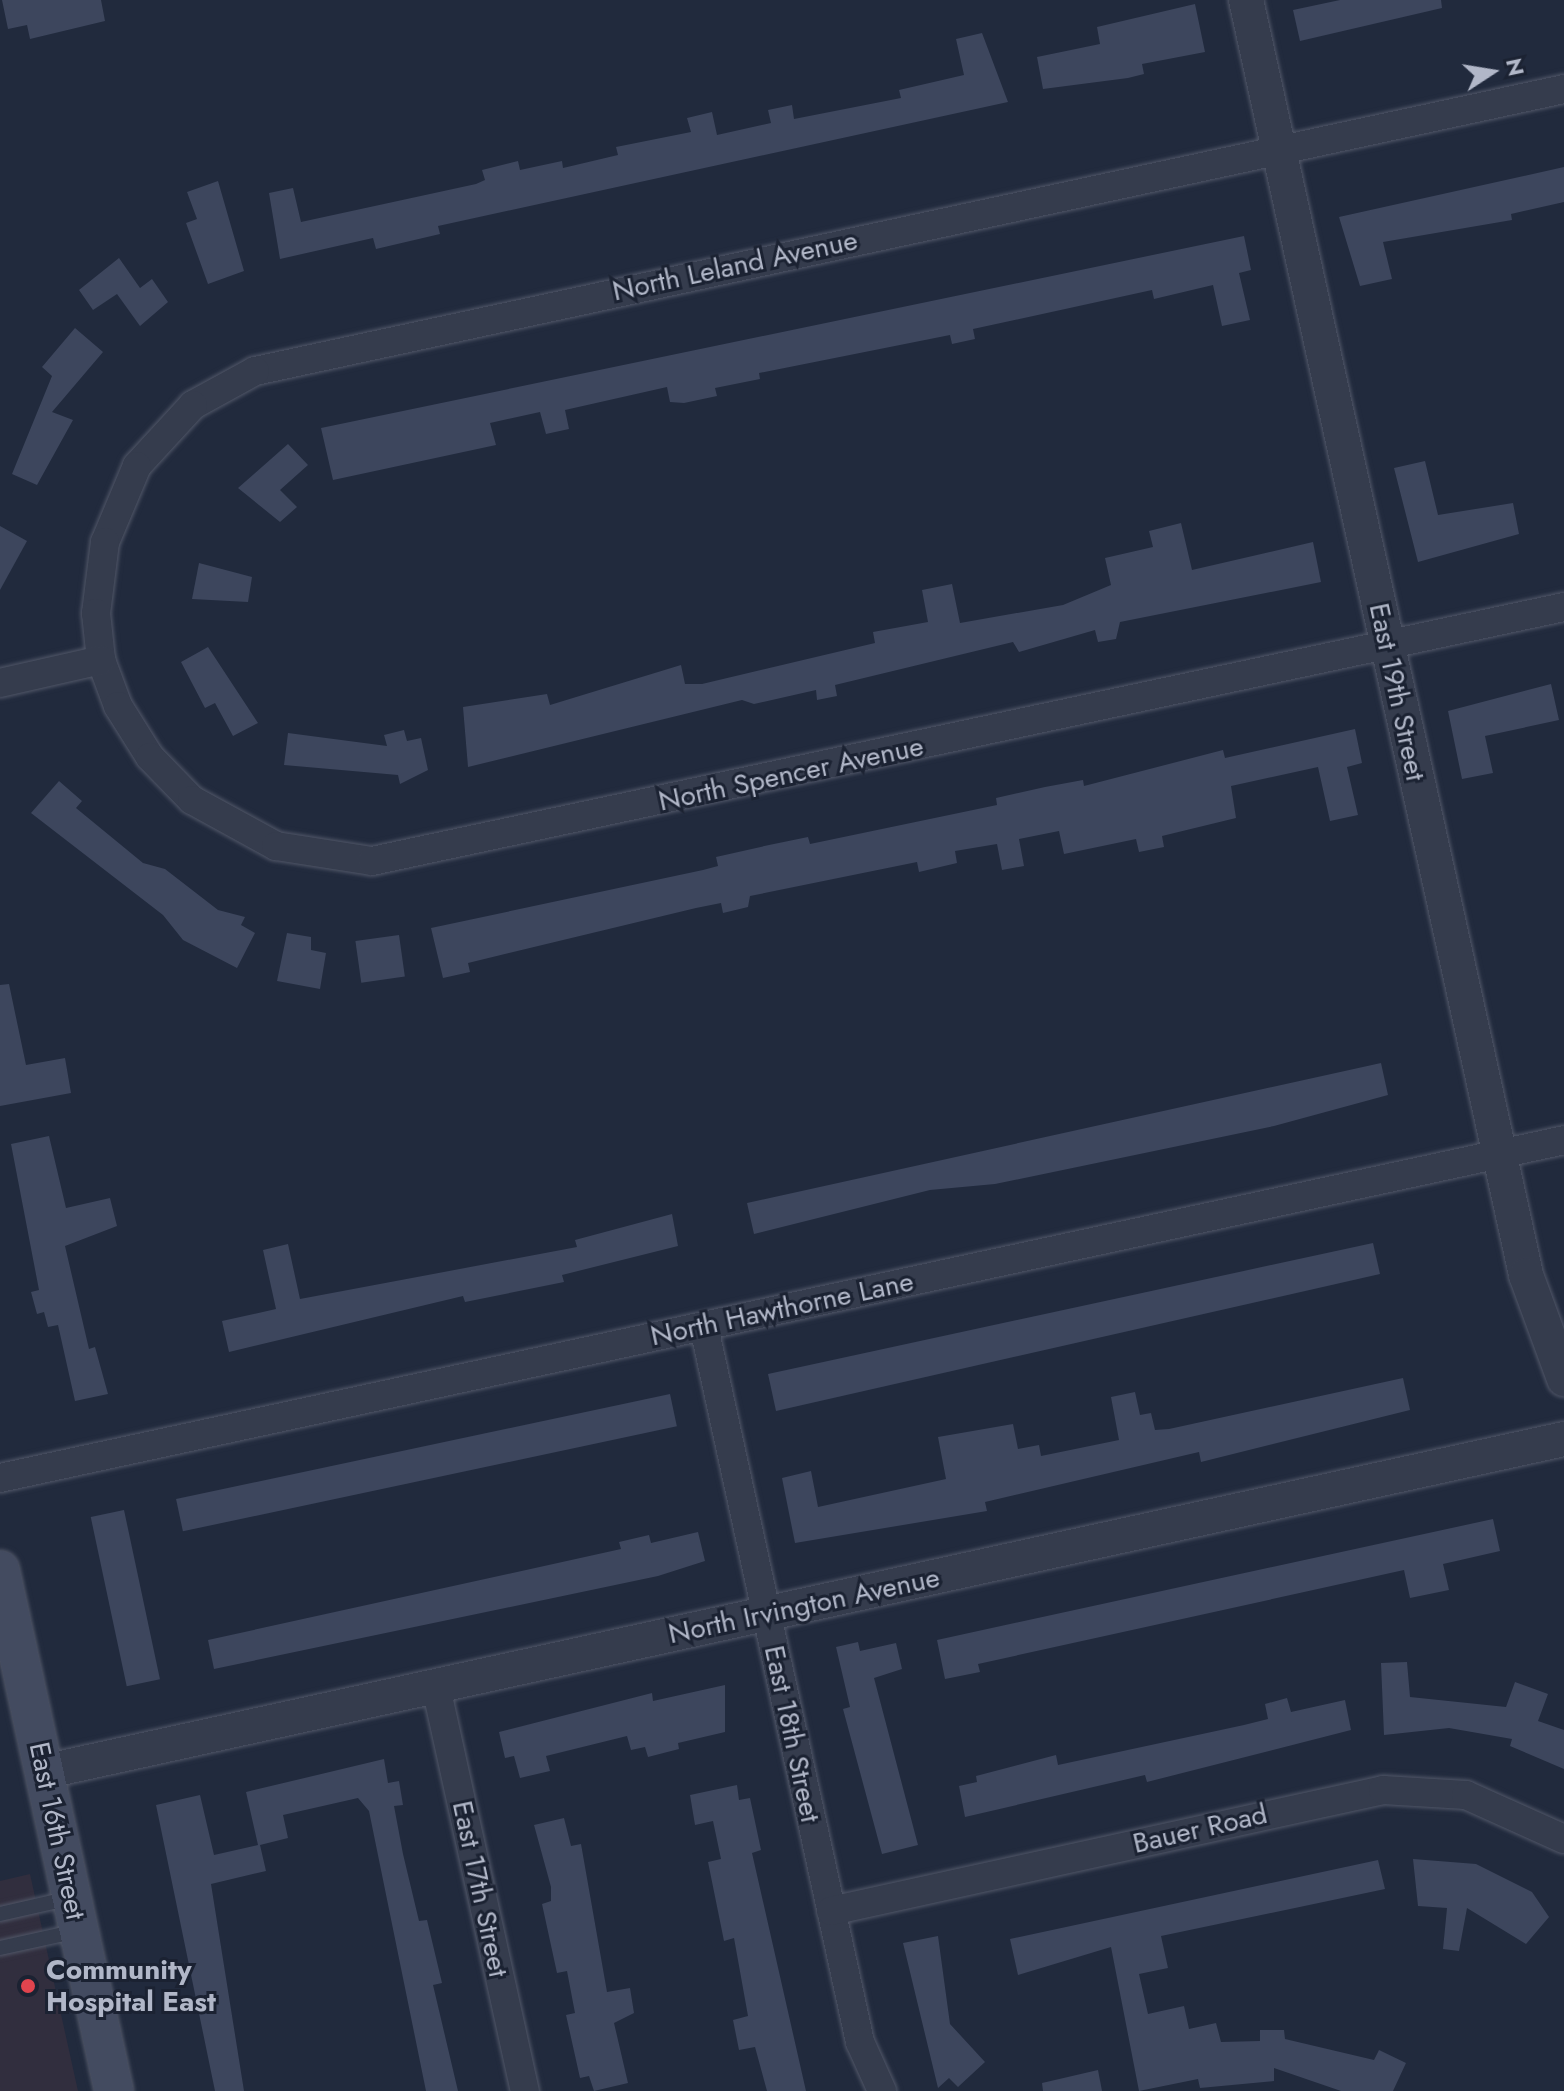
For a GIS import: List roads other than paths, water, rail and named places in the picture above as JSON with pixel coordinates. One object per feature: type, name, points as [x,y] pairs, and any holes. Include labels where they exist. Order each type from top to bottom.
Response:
[{"type":"main road","name":"East 16th Street","points":[[0,1570],[11,1676],[43,1772],[114,2091]]},
{"type":"street","name":"East 19th Street","points":[[1246,0],[1526,1275],[1564,1379]]},
{"type":"street","name":"North Leland Avenue","points":[[101,660],[98,584],[119,497],[175,420],[244,375],[1277,148],[1564,89]]},
{"type":"street","name":"North Spencer Avenue","points":[[101,660],[136,737],[192,800],[276,846],[372,861],[1564,607]]},
{"type":"street","points":[[0,683],[101,660]]},
{"type":"street","name":"North Hawthorne Lane","points":[[0,1478],[1564,1140]]},
{"type":"street","name":"East 18th Street","points":[[704,1327],[860,2042],[882,2091]]},
{"type":"street","name":"North Irvington Avenue","points":[[43,1772],[1564,1439]]},
{"type":"street","name":"East 17th Street","points":[[436,1687],[525,2091]]},
{"type":"street","name":"Bauer Road","points":[[831,1911],[1383,1790],[1466,1795],[1564,1839]]},
{"type":"lane","points":[[0,1914],[75,1914]]},
{"type":"lane","points":[[0,1948],[75,1914]]},
{"type":"place","name":"Community Hospital East","points":[[28,1986]]}]
